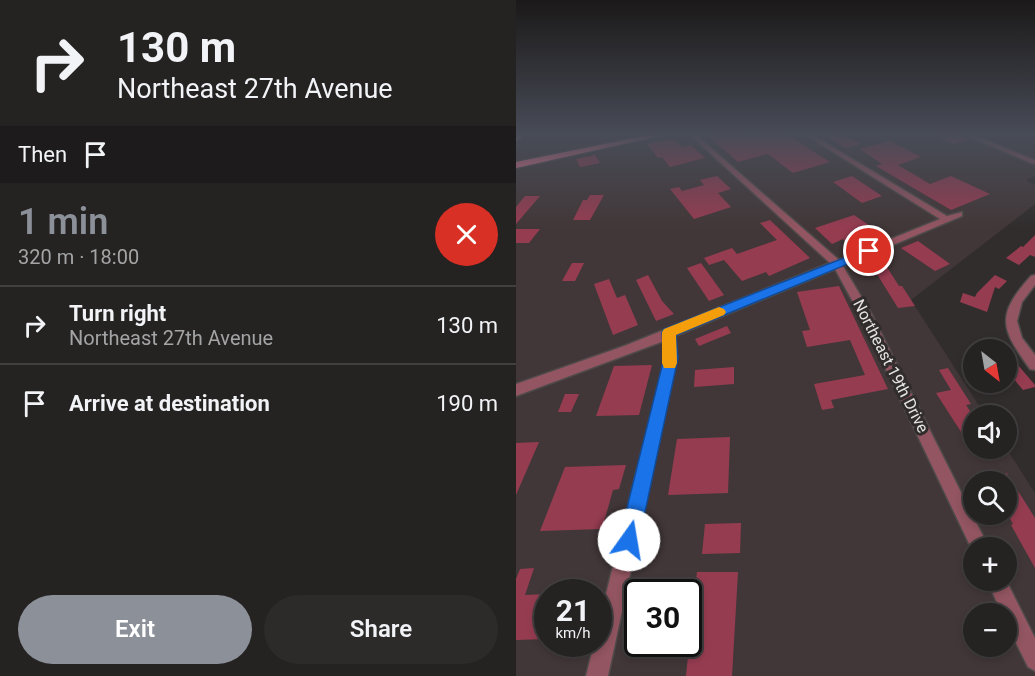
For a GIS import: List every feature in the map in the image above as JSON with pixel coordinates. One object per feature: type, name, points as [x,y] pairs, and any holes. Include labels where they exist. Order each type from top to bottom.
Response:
[{"type":"street","name":"Northeast 19th Drive","points":[[727,166],[837,264],[866,315],[975,537]]},
{"type":"street","points":[[859,166],[946,219]]},
{"type":"street","points":[[516,390],[560,376],[959,214]]},
{"type":"street","points":[[1035,278],[1014,303],[1010,326],[1035,365]]},
{"type":"street","points":[[597,676],[671,358],[669,332]]},
{"type":"street","points":[[1001,591],[1035,660]]},
{"type":"shaded area","points":[[532,166],[1035,166],[1035,176],[1026,180],[1035,185],[1035,204],[911,300],[963,381],[963,393],[971,393],[979,405],[963,405],[963,459],[1013,459],[1035,493],[1035,676],[516,676],[516,169]]},
{"type":"building","points":[[783,166],[818,166],[793,173]]},
{"type":"building","points":[[876,166],[899,166],[930,184],[951,176],[990,194],[951,210]]},
{"type":"building","points":[[717,176],[731,189],[718,193],[731,207],[694,219],[670,189],[679,187],[682,191],[704,185],[700,180]]},
{"type":"building","points":[[852,176],[882,196],[862,203],[833,182]]},
{"type":"building","points":[[590,195],[604,195],[590,220],[573,220],[583,200],[587,200]]},
{"type":"building","points":[[525,196],[540,196],[516,224],[516,207]]},
{"type":"building","points":[[854,215],[873,228],[846,242],[843,239],[832,244],[815,228]]},
{"type":"building","points":[[770,220],[810,258],[769,276],[766,272],[742,281],[724,260],[709,265],[704,258],[732,248],[737,254],[777,240],[760,223]]},
{"type":"building","points":[[516,229],[540,229],[529,243],[516,243]]},
{"type":"building","points":[[1035,235],[1035,257],[1030,255],[1019,265],[1006,258],[1021,246],[1023,247]]},
{"type":"building","points":[[918,241],[950,264],[935,271],[901,248]]},
{"type":"building","points":[[883,261],[915,306],[898,308],[870,263]]},
{"type":"building","points":[[572,263],[584,263],[575,281],[562,281]]},
{"type":"building","points":[[701,263],[724,295],[709,301],[687,268]]},
{"type":"building","points":[[648,275],[662,301],[674,314],[656,321],[636,280]]},
{"type":"building","points":[[995,275],[1007,281],[999,289],[995,287],[987,312],[960,302],[963,293],[975,297]]},
{"type":"building","points":[[609,279],[617,298],[625,295],[638,325],[613,335],[594,284]]},
{"type":"building","points":[[839,286],[888,389],[831,400],[834,408],[822,410],[814,384],[865,375],[850,340],[807,347],[802,331],[810,330],[797,292]]},
{"type":"building","points":[[727,326],[731,333],[699,346],[695,339]]},
{"type":"building","points":[[1017,364],[1035,385],[1035,387],[1023,390],[1017,383]]},
{"type":"building","points":[[652,365],[639,415],[596,416],[614,366]]},
{"type":"building","points":[[734,367],[734,384],[694,387],[695,370]]},
{"type":"building","points":[[948,368],[971,404],[963,405],[963,435],[936,393],[951,390],[939,370]]},
{"type":"building","points":[[565,394],[579,394],[571,412],[558,412]]},
{"type":"building","points":[[730,437],[728,493],[668,495],[677,439]]},
{"type":"building","points":[[539,442],[516,495],[516,443]]},
{"type":"building","points":[[626,465],[619,489],[613,490],[602,529],[540,531],[565,467]]},
{"type":"building","points":[[1017,489],[1035,518],[1035,568],[1011,525],[1017,525]]},
{"type":"building","points":[[741,523],[740,553],[702,554],[705,524]]},
{"type":"building","points":[[534,568],[525,595],[534,595],[534,639],[516,640],[516,579],[520,569]]},
{"type":"building","points":[[697,572],[738,572],[732,676],[686,676],[688,657],[702,657],[702,579],[696,579]]},
{"type":"slow traffic","points":[[670,363],[669,332],[719,312]]},
{"type":"route","points":[[629,540],[671,358],[669,332],[869,251]]}]
